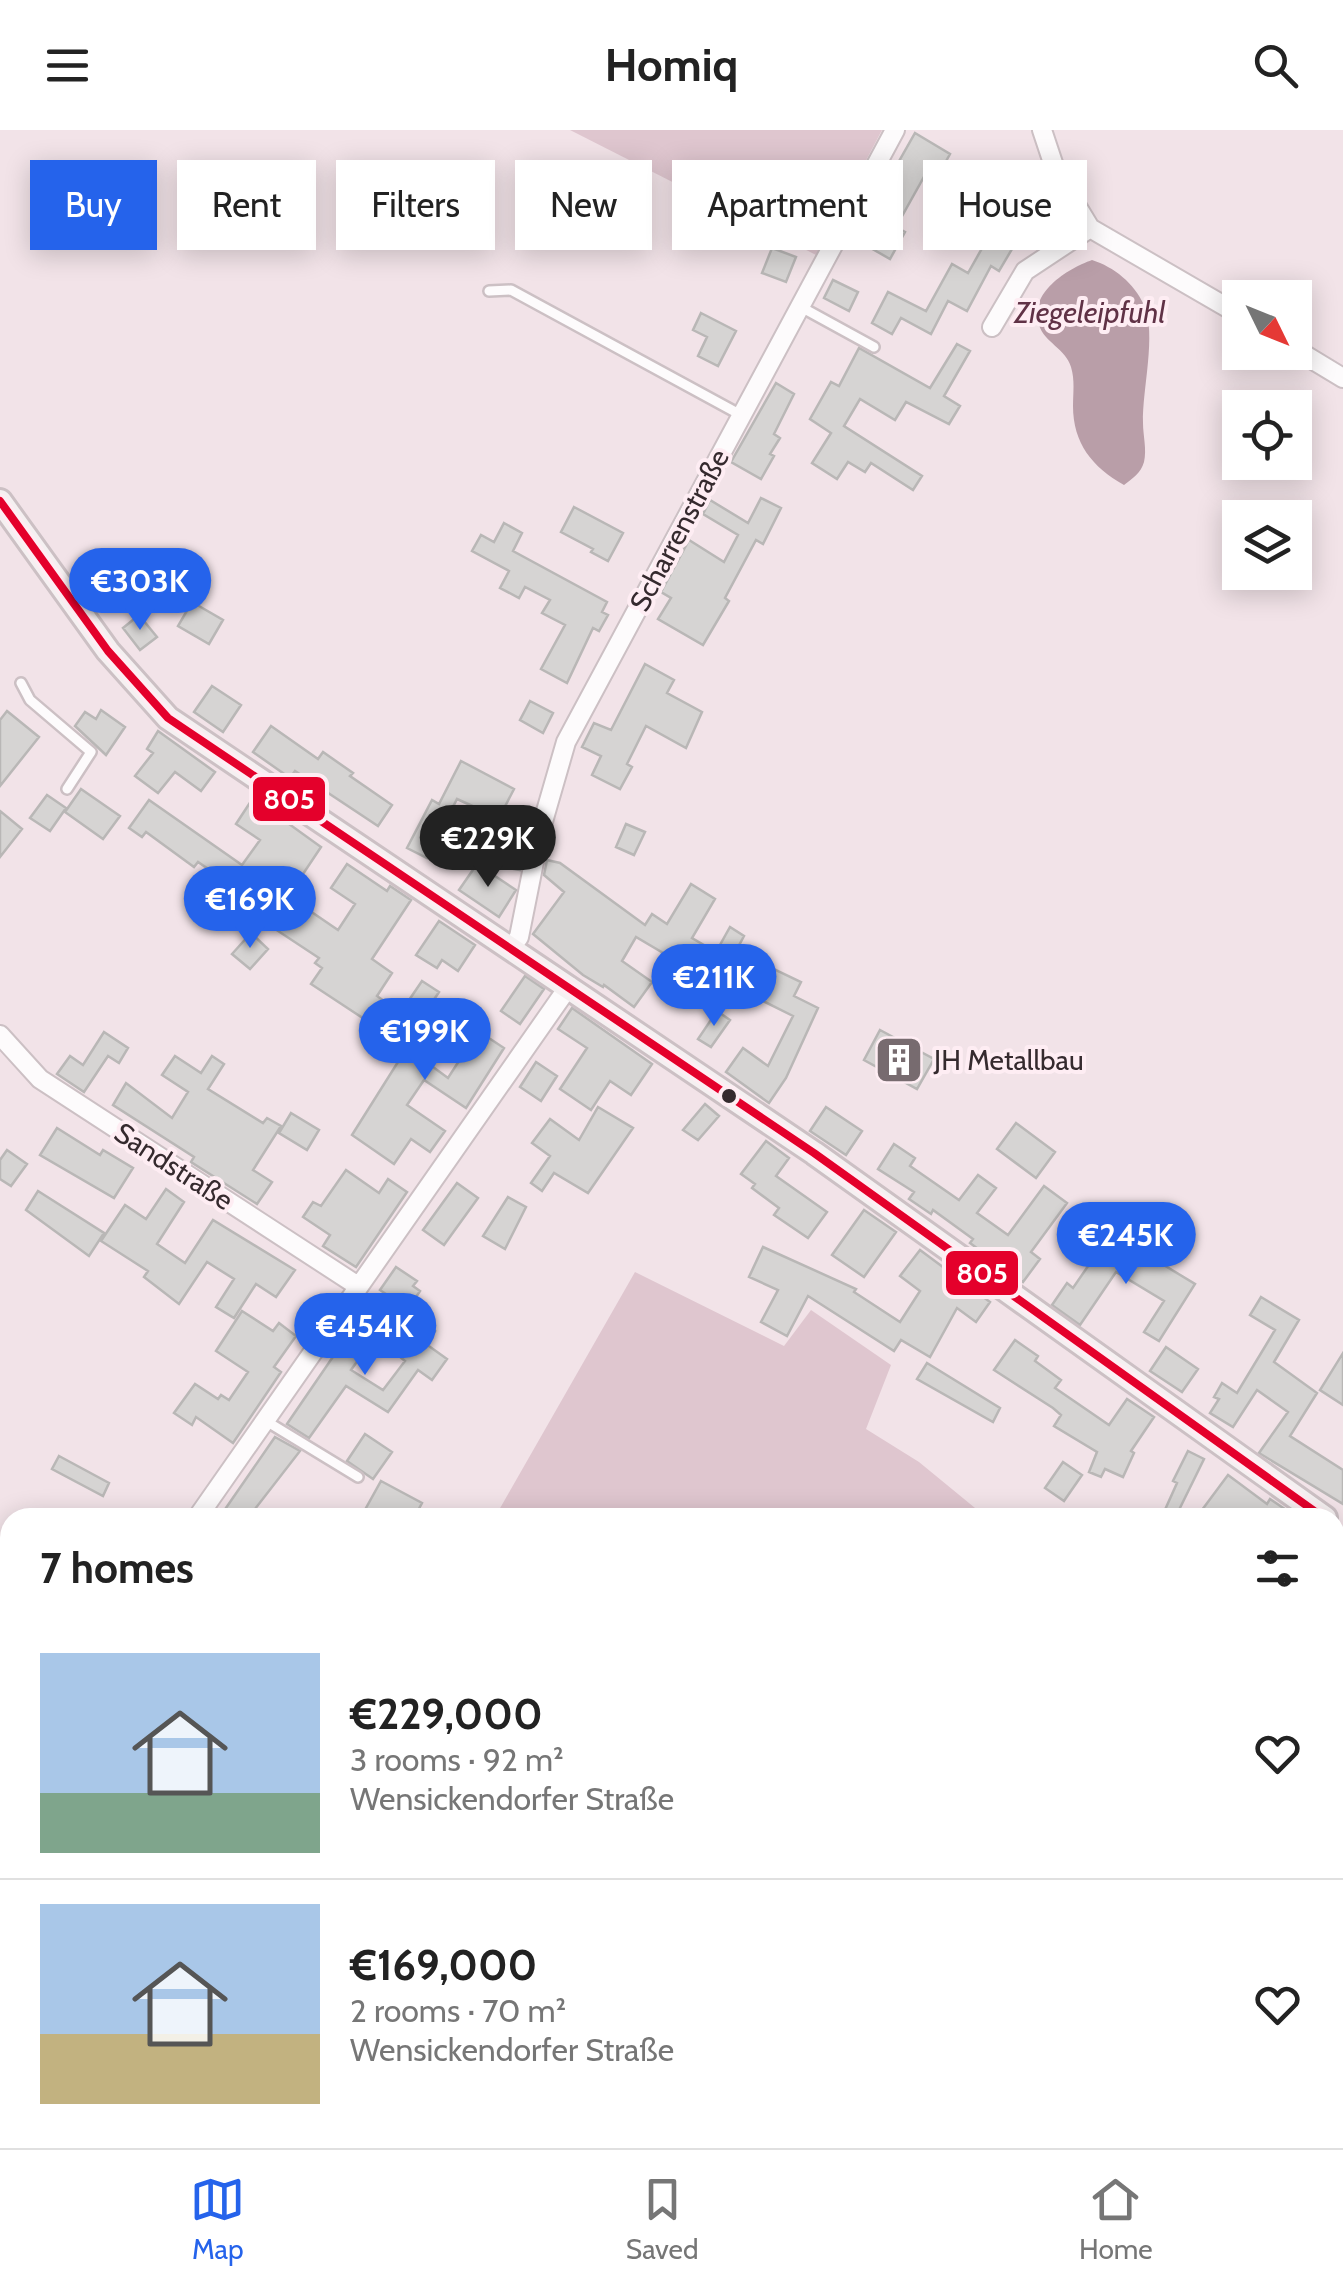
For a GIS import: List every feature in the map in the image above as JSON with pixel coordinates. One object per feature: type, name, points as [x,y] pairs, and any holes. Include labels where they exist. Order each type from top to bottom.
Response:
[{"type":"main road","points":[[0,501],[108,651],[168,718],[814,1153],[1311,1508]]},
{"type":"street","name":"Scharrenstraße","points":[[511,948],[518,937],[540,832],[566,742],[894,130]]},
{"type":"street","points":[[1042,130],[1056,172],[1090,228],[1222,305]]},
{"type":"street","points":[[992,327],[1025,271],[1090,228]]},
{"type":"street","points":[[1312,359],[1343,378]]},
{"type":"street","points":[[204,1508],[569,986]]},
{"type":"street","name":"Sandstraße","points":[[0,1034],[40,1079],[358,1286]]},
{"type":"lane","points":[[489,290],[511,290],[741,415]]},
{"type":"lane","points":[[801,307],[874,347]]},
{"type":"lane","points":[[21,683],[30,700],[92,752],[68,790]]},
{"type":"lane","points":[[264,1420],[358,1477]]},
{"type":"shaded area","points":[[570,130],[882,130],[866,160],[672,160],[672,182],[652,172],[652,160],[629,160]]},
{"type":"shaded area","points":[[635,1272],[784,1346],[811,1310],[891,1365],[866,1429],[919,1462],[975,1508],[500,1508]]},
{"type":"water","name":"Ziegeleipfuhl","points":[[1092,260],[1129,283],[1148,317],[1143,410],[1145,457],[1139,472],[1124,485],[1086,453],[1076,431],[1071,367],[1065,355],[1045,336],[1037,313],[1052,284]]},
{"type":"building","points":[[915,133],[950,154],[947,160],[923,160],[923,179],[903,214],[903,160],[900,160]]},
{"type":"building","points":[[771,250],[796,257],[786,282],[762,273]]},
{"type":"building","points":[[874,250],[895,250],[890,259]]},
{"type":"building","points":[[981,250],[1011,250],[999,271],[991,266],[967,311],[948,301],[931,334],[901,318],[892,334],[872,323],[888,292],[926,311],[952,264],[968,273]]},
{"type":"building","points":[[833,280],[858,292],[849,311],[824,298]]},
{"type":"building","points":[[701,313],[736,331],[718,366],[698,356],[707,337],[693,330]]},
{"type":"building","points":[[957,344],[970,351],[944,396],[960,406],[949,424],[906,402],[895,420],[860,399],[844,426],[922,476],[913,490],[871,463],[865,472],[848,462],[837,479],[812,463],[831,433],[810,419],[831,382],[839,386],[859,348],[930,388]]},
{"type":"building","points":[[776,383],[794,394],[774,434],[780,438],[761,479],[731,462]]},
{"type":"building","points":[[761,498],[781,508],[763,544],[756,540],[725,598],[729,601],[703,645],[658,619],[671,598],[661,592],[689,540],[724,562],[738,535],[703,514],[710,500],[748,523]]},
{"type":"building","points":[[574,507],[623,533],[608,561],[561,532]]},
{"type":"building","points":[[504,523],[522,533],[513,551],[607,602],[602,612],[608,615],[599,631],[593,628],[567,683],[541,669],[565,625],[542,613],[550,600],[525,587],[519,598],[500,588],[509,571],[472,551],[481,535],[494,542]]},
{"type":"building","points":[[192,602],[223,620],[209,644],[178,626]]},
{"type":"building","points":[[139,615],[157,637],[140,650],[123,628]]},
{"type":"building","points":[[645,664],[674,680],[667,693],[702,712],[686,748],[646,726],[627,764],[632,767],[620,789],[592,775],[601,756],[582,747],[594,723],[611,730]]},
{"type":"building","points":[[212,686],[241,705],[223,732],[194,712]]},
{"type":"building","points":[[530,701],[553,713],[543,733],[520,720]]},
{"type":"building","points":[[101,710],[125,727],[106,755],[75,726],[85,712],[96,719]]},
{"type":"building","points":[[7,711],[39,737],[0,786],[0,720]]},
{"type":"building","points":[[271,726],[318,759],[323,752],[392,805],[378,826],[295,771],[290,778],[253,752]]},
{"type":"building","points":[[158,731],[215,772],[201,791],[175,772],[158,793],[135,776],[153,753],[147,749]]},
{"type":"building","points":[[461,761],[514,789],[499,818],[457,799],[427,858],[407,848],[432,800],[439,804]]},
{"type":"building","points":[[81,789],[120,816],[103,839],[65,812]]},
{"type":"building","points":[[47,795],[66,808],[50,831],[30,818]]},
{"type":"building","points":[[253,798],[321,847],[287,898],[253,876],[242,892],[198,862],[194,867],[146,832],[142,837],[129,828],[149,800],[242,865],[260,840],[236,824]]},
{"type":"building","points":[[0,811],[22,829],[0,857]]},
{"type":"building","points":[[509,821],[529,825],[520,870],[501,867]]},
{"type":"building","points":[[626,824],[645,832],[634,855],[616,847]]},
{"type":"building","points":[[547,860],[560,863],[645,925],[652,914],[667,924],[691,884],[715,899],[692,938],[716,952],[730,927],[744,936],[736,951],[801,982],[794,996],[818,1008],[786,1078],[769,1103],[726,1072],[743,1048],[768,1066],[793,1016],[721,980],[715,991],[699,981],[702,976],[636,937],[622,961],[652,982],[634,1007],[583,975],[533,934],[564,892],[544,875]]},
{"type":"building","points":[[347,864],[387,891],[390,886],[411,900],[372,959],[392,973],[377,996],[401,1013],[387,1034],[311,984],[322,968],[315,963],[319,958],[272,927],[291,898],[338,930],[355,904],[331,888]]},
{"type":"building","points":[[477,864],[516,890],[499,917],[459,890]]},
{"type":"building","points":[[439,921],[475,945],[458,971],[442,960],[437,968],[416,955]]},
{"type":"building","points":[[251,933],[268,949],[250,969],[232,954]]},
{"type":"building","points":[[525,976],[544,989],[520,1024],[501,1011]]},
{"type":"building","points":[[422,981],[439,992],[433,1001],[504,1048],[466,1108],[424,1080],[407,1105],[445,1131],[430,1152],[411,1139],[394,1164],[352,1135],[398,1062],[393,1058],[403,1045],[448,1078],[468,1047],[405,1006]]},
{"type":"building","points":[[572,1008],[652,1064],[631,1095],[610,1081],[591,1110],[560,1089],[587,1048],[558,1029]]},
{"type":"building","points":[[717,1011],[730,1020],[711,1047],[698,1039]]},
{"type":"building","name":"JH Metallbau","points":[[880,1030],[934,1059],[917,1089],[864,1060]]},
{"type":"building","points":[[104,1032],[128,1048],[119,1063],[108,1056],[84,1092],[57,1074],[70,1056],[83,1065]]},
{"type":"building","points":[[175,1056],[201,1073],[212,1056],[224,1064],[208,1089],[263,1123],[267,1118],[281,1126],[253,1170],[272,1182],[257,1204],[191,1162],[194,1157],[113,1105],[126,1083],[172,1118],[188,1092],[162,1075]]},
{"type":"building","points":[[536,1062],[557,1076],[541,1101],[520,1087]]},
{"type":"building","points":[[705,1104],[719,1116],[698,1140],[683,1130]]},
{"type":"building","points":[[598,1107],[633,1128],[588,1193],[554,1173],[542,1191],[531,1183],[550,1156],[532,1143],[550,1119],[579,1140]]},
{"type":"building","points":[[826,1107],[862,1131],[846,1155],[810,1131]]},
{"type":"building","points":[[291,1113],[319,1130],[307,1150],[279,1133]]},
{"type":"building","points":[[1016,1123],[1055,1152],[1036,1178],[997,1149]]},
{"type":"building","points":[[57,1128],[100,1155],[103,1150],[133,1168],[114,1198],[40,1155]]},
{"type":"building","points":[[766,1141],[789,1158],[776,1176],[827,1212],[808,1238],[774,1215],[779,1208],[752,1188],[755,1184],[741,1174]]},
{"type":"building","points":[[894,1144],[915,1158],[910,1166],[959,1200],[978,1175],[996,1188],[977,1213],[1008,1235],[1044,1186],[1067,1203],[1031,1252],[1040,1259],[1023,1282],[970,1243],[973,1239],[933,1210],[931,1214],[909,1199],[914,1192],[878,1169]]},
{"type":"building","points":[[7,1150],[27,1164],[11,1186],[0,1179],[0,1160]]},
{"type":"building","points":[[346,1170],[379,1193],[388,1179],[407,1192],[356,1267],[323,1246],[330,1235],[303,1217],[313,1202],[321,1206]]},
{"type":"building","points":[[457,1183],[478,1198],[444,1245],[423,1230]]},
{"type":"building","points":[[166,1189],[184,1202],[157,1244],[185,1263],[213,1220],[295,1270],[276,1297],[256,1284],[234,1318],[216,1307],[234,1279],[207,1262],[179,1304],[144,1277],[148,1271],[101,1241],[125,1205],[146,1219]]},
{"type":"building","points":[[38,1191],[104,1233],[89,1256],[26,1210]]},
{"type":"building","points":[[508,1197],[526,1207],[505,1249],[483,1236]]},
{"type":"building","points":[[864,1210],[896,1232],[864,1277],[832,1255]]},
{"type":"building","points":[[1106,1240],[1138,1263],[1144,1253],[1195,1284],[1159,1341],[1144,1332],[1164,1301],[1116,1272],[1080,1325],[1052,1305],[1067,1283],[1073,1288]]},
{"type":"building","points":[[763,1247],[856,1289],[854,1292],[900,1322],[920,1291],[900,1276],[920,1250],[990,1302],[976,1322],[957,1308],[930,1357],[901,1340],[894,1351],[808,1296],[787,1336],[761,1322],[778,1290],[749,1277]]},
{"type":"building","points":[[396,1267],[417,1281],[413,1286],[420,1291],[408,1309],[380,1290]]},
{"type":"building","points":[[1261,1297],[1299,1320],[1274,1362],[1317,1393],[1290,1436],[1343,1470],[1343,1504],[1259,1453],[1288,1412],[1257,1390],[1233,1427],[1210,1413],[1219,1399],[1214,1397],[1222,1383],[1237,1393],[1275,1330],[1250,1315]]},
{"type":"building","points":[[242,1311],[273,1331],[279,1323],[296,1336],[274,1367],[281,1372],[233,1443],[196,1417],[192,1425],[174,1413],[195,1384],[218,1399],[221,1395],[229,1400],[248,1372],[216,1351]]},
{"type":"building","points":[[421,1321],[435,1331],[426,1344],[447,1359],[432,1380],[418,1370],[388,1412],[346,1386],[309,1438],[287,1424],[352,1329],[371,1342],[351,1370],[383,1390],[405,1361],[399,1356]]},
{"type":"building","points":[[1015,1340],[1038,1356],[1035,1361],[1061,1380],[1055,1388],[1109,1425],[1127,1399],[1154,1417],[1131,1451],[1134,1453],[1123,1477],[1105,1469],[1101,1477],[1089,1472],[1097,1452],[1054,1426],[1061,1415],[1053,1408],[994,1370]]},
{"type":"building","points":[[1166,1347],[1198,1369],[1182,1392],[1150,1371]]},
{"type":"building","points":[[1343,1353],[1343,1405],[1320,1390]]},
{"type":"building","points":[[927,1363],[1000,1408],[993,1422],[917,1379]]},
{"type":"building","points":[[365,1434],[392,1452],[373,1479],[347,1461]]},
{"type":"building","points":[[275,1437],[300,1451],[256,1508],[226,1508]]},
{"type":"building","points":[[1188,1451],[1204,1459],[1180,1508],[1166,1508],[1177,1483],[1173,1481]]},
{"type":"building","points":[[59,1456],[109,1483],[103,1496],[52,1469]]},
{"type":"building","points":[[1063,1462],[1082,1475],[1064,1501],[1045,1488]]},
{"type":"building","points":[[1228,1475],[1267,1504],[1270,1499],[1283,1508],[1203,1508]]},
{"type":"building","points":[[381,1481],[422,1503],[419,1508],[366,1508]]},
{"type":"transit line","name":"805","points":[[0,501],[108,651],[168,718],[814,1153],[1310,1508]]},
{"type":"place","name":"JH Metallbau","points":[[899,1060]]}]
